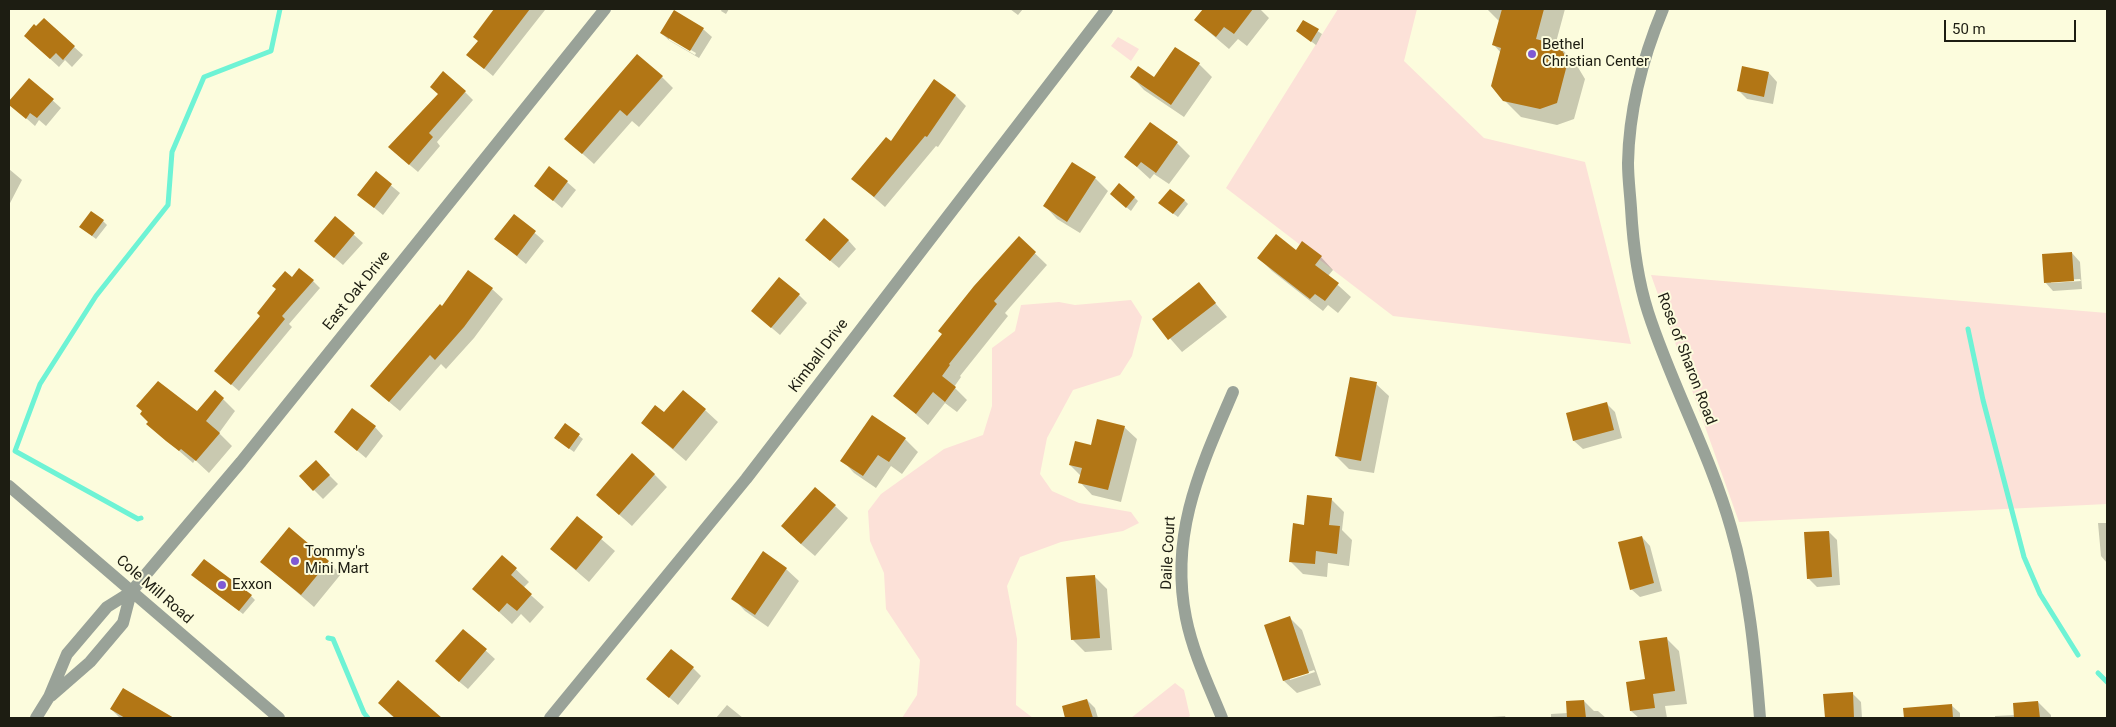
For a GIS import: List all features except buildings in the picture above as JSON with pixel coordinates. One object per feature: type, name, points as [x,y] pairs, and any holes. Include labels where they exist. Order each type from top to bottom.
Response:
[{"type":"street","name":"East Oak Drive","points":[[36,718],[49,698],[67,654],[107,607],[131,592],[241,462],[605,9]]},
{"type":"street","name":"Kimball Drive","points":[[550,718],[746,479],[1107,9]]},
{"type":"street","name":"Rose of Sharon Road","points":[[1663,9],[1644,63],[1631,124],[1628,163],[1633,251],[1648,313],[1717,485],[1731,527],[1744,577],[1754,637],[1760,718]]},
{"type":"street","name":"Daile Court","points":[[1222,718],[1194,646],[1186,619],[1182,592],[1182,568],[1187,512],[1191,497],[1233,392]]},
{"type":"street","name":"Cole Mill Road","points":[[9,486],[279,718]]},
{"type":"street","name":"East Oak Drive","points":[[49,698],[90,662],[123,623],[131,592]]},
{"type":"shaded area","points":[[1338,9],[1417,9],[1404,61],[1484,138],[1585,162],[1631,344],[1393,316],[1226,188]]},
{"type":"shaded area","points":[[1118,37],[1139,49],[1131,61],[1111,46]]},
{"type":"shaded area","points":[[1651,275],[2107,313],[2107,504],[1739,522]]},
{"type":"shaded area","points":[[1131,300],[1142,317],[1132,356],[1120,375],[1073,390],[1047,438],[1040,474],[1052,491],[1079,503],[1131,512],[1139,523],[1123,531],[1061,542],[1020,557],[1007,586],[1017,639],[1016,705],[1033,718],[902,718],[917,695],[920,660],[886,609],[884,573],[870,541],[868,511],[881,494],[944,449],[983,435],[992,406],[992,348],[1015,331],[1021,305],[1059,302],[1075,305]]},
{"type":"shaded area","points":[[1175,683],[1184,690],[1190,716],[1187,718],[1131,718]]},
{"type":"waterway","points":[[141,518],[138,519],[15,451],[40,384],[96,296],[168,205],[172,152],[204,77],[271,51],[280,9]]},
{"type":"waterway","points":[[1968,329],[1983,400],[2024,557],[2040,594],[2078,655]]},
{"type":"waterway","points":[[328,638],[333,639],[364,713],[368,718]]},
{"type":"waterway","points":[[2098,673],[2107,682]]},
{"type":"place","name":"Bethel Christian Center","points":[[1532,54]]},
{"type":"place","name":"Tommy's Mini Mart","points":[[295,561]]},
{"type":"place","name":"Exxon","points":[[222,585]]}]
